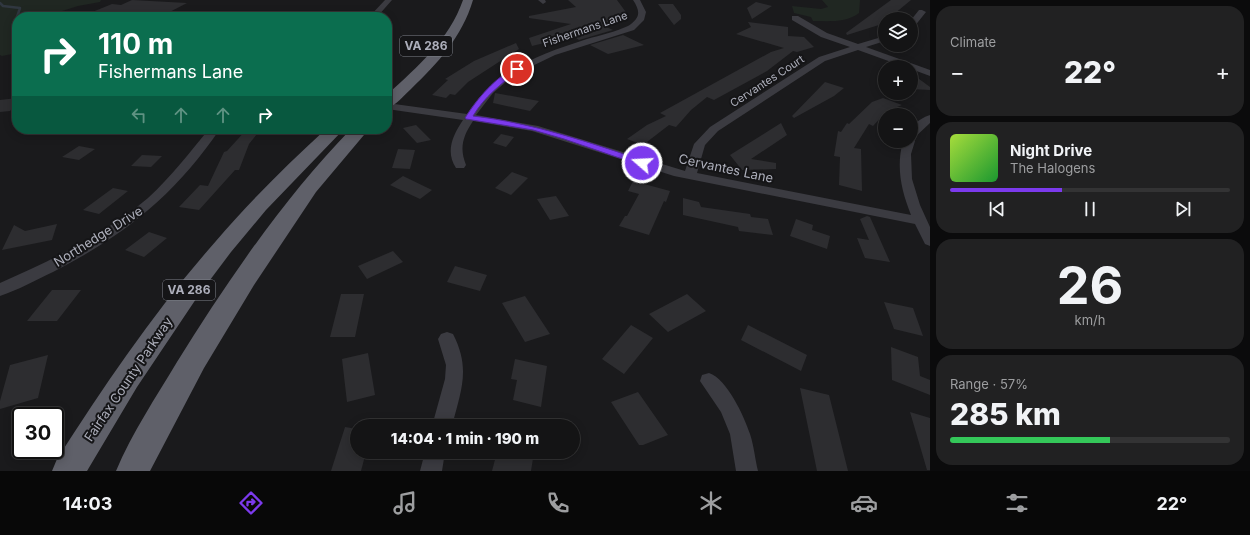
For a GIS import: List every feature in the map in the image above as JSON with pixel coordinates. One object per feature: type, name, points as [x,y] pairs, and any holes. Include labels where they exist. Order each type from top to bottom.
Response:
[{"type":"highway","name":"VA 286","points":[[392,100],[448,40],[462,17],[468,0]]},
{"type":"highway","name":"Fairfax County Parkway","points":[[69,471],[130,373],[208,264],[272,191],[331,134]]},
{"type":"highway","name":"VA 286","points":[[133,471],[169,403],[225,308],[289,216],[336,157],[357,134]]},
{"type":"street","points":[[378,12],[389,0]]},
{"type":"street","name":"Fishermans Lane","points":[[460,165],[455,154],[455,148],[477,104],[493,87],[526,64],[553,53],[625,30],[638,23],[643,13],[641,6],[636,0]]},
{"type":"street","points":[[918,17],[922,12]]},
{"type":"street","points":[[795,18],[818,33],[930,73]]},
{"type":"street","name":"Cervantes Court","points":[[690,176],[700,144],[714,129],[822,59],[878,40]]},
{"type":"street","name":"Cervantes Lane","points":[[392,106],[534,128],[566,137],[654,167],[690,176],[920,221]]},
{"type":"street","points":[[918,127],[930,118]]},
{"type":"street","name":"Northedge Drive","points":[[0,290],[54,265],[90,245],[126,222],[152,201],[171,182],[211,134]]},
{"type":"street","points":[[906,148],[906,183],[920,221],[930,241]]},
{"type":"street","points":[[444,419],[454,378],[455,365],[447,339]]},
{"type":"street","points":[[709,381],[728,406],[740,434],[747,471]]},
{"type":"street","points":[[431,471],[434,459]]},
{"type":"shaded area","points":[[0,0],[101,0],[100,2],[78,6],[59,12],[12,12],[12,54],[0,55]]},
{"type":"shaded area","points":[[822,0],[860,0],[859,13],[843,20],[813,21],[811,17],[794,13],[792,6],[821,9],[828,7]]},
{"type":"building","points":[[132,0],[187,3],[170,12],[92,12],[112,4],[121,5]]},
{"type":"building","points":[[568,0],[617,0],[628,15],[604,26],[613,30],[579,40],[573,36],[532,46],[529,38],[571,24],[529,18],[529,16],[576,7]]},
{"type":"building","points":[[891,0],[911,0],[896,12],[878,12],[878,25],[847,35],[846,33]]},
{"type":"building","points":[[756,2],[772,6],[752,19],[747,8]]},
{"type":"building","points":[[658,4],[673,4],[681,15],[681,19],[674,25]]},
{"type":"building","points":[[748,22],[788,27],[788,36],[804,37],[814,47],[797,52],[793,51],[767,71],[714,100],[707,97],[691,110],[676,127],[669,125],[643,145],[627,139],[647,125],[666,116],[660,113],[771,52],[784,48],[736,34],[751,27]]},
{"type":"building","points":[[623,35],[644,45],[608,54],[590,45]]},
{"type":"building","points":[[516,43],[519,49],[468,82],[455,95],[450,94],[446,98],[432,95],[448,80],[445,79],[474,61]]},
{"type":"building","points":[[918,78],[930,87],[930,90],[918,89]]},
{"type":"building","points":[[825,82],[844,88],[834,96],[794,118],[792,116]]},
{"type":"building","points":[[495,93],[539,101],[530,111],[493,103]]},
{"type":"building","points":[[12,99],[12,109],[10,111],[0,112],[0,100]]},
{"type":"building","points":[[878,100],[888,100],[902,105],[894,108],[878,108],[878,121],[873,126],[869,124],[854,148],[861,149],[862,191],[839,185],[840,157],[834,156],[838,131],[841,132],[847,123],[849,124],[872,102]]},
{"type":"building","points":[[781,123],[787,135],[751,159],[776,163],[776,169],[742,170],[730,155]]},
{"type":"building","points":[[416,125],[431,140],[417,143],[403,128]]},
{"type":"building","points":[[242,134],[257,134],[249,144],[239,170],[235,170],[199,210],[179,207],[200,185],[208,186],[224,152],[227,151]]},
{"type":"building","points":[[501,134],[514,137],[506,147],[493,143]]},
{"type":"building","points":[[79,146],[95,149],[79,160],[62,157]]},
{"type":"building","points":[[398,149],[415,150],[410,169],[392,168]]},
{"type":"building","points":[[142,155],[162,156],[151,167],[131,166]]},
{"type":"building","points":[[512,172],[528,178],[511,195],[495,188]]},
{"type":"building","points":[[403,176],[432,190],[420,199],[390,185]]},
{"type":"building","points":[[633,181],[670,191],[649,235],[619,226],[625,216],[627,216],[639,194],[628,191]]},
{"type":"building","points":[[113,188],[128,191],[99,214],[83,210]]},
{"type":"building","points":[[556,196],[569,216],[550,220],[537,199]]},
{"type":"building","points":[[683,198],[699,202],[701,207],[750,214],[751,217],[768,219],[773,235],[739,231],[738,227],[683,215]]},
{"type":"building","points":[[867,216],[870,217],[890,262],[865,258],[857,238],[869,240],[860,219]]},
{"type":"building","points":[[796,219],[813,225],[812,230],[830,236],[827,249],[790,236]]},
{"type":"building","points":[[57,224],[52,240],[2,250],[14,225],[25,231]]},
{"type":"building","points":[[149,232],[167,238],[144,257],[125,250]]},
{"type":"building","points":[[393,251],[403,262],[367,279],[358,266]]},
{"type":"building","points":[[455,266],[487,275],[480,291],[447,282]]},
{"type":"building","points":[[52,290],[81,290],[57,321],[27,321]]},
{"type":"building","points":[[341,294],[364,294],[355,337],[330,337]]},
{"type":"building","points":[[687,294],[706,311],[668,332],[649,314]]},
{"type":"building","points":[[525,296],[550,334],[525,342],[502,303]]},
{"type":"building","points":[[884,302],[913,308],[923,336],[894,329]]},
{"type":"building","points":[[631,325],[653,338],[624,374],[602,359]]},
{"type":"building","points":[[748,325],[807,355],[801,371],[741,340]]},
{"type":"building","points":[[891,347],[918,357],[920,376],[930,380],[930,395],[892,380]]},
{"type":"building","points":[[368,353],[375,395],[347,402],[342,359]]},
{"type":"building","points":[[48,355],[38,398],[0,409],[0,401],[10,365]]},
{"type":"building","points":[[515,359],[547,366],[541,407],[513,400],[517,380],[511,379]]},
{"type":"building","points":[[800,388],[829,395],[848,471],[817,471]]},
{"type":"building","points":[[638,392],[668,435],[643,445],[639,445],[611,402]]},
{"type":"building","points":[[910,412],[930,418],[930,470],[927,470]]},
{"type":"building","points":[[345,427],[350,428],[350,459],[364,459],[361,471],[331,471]]},
{"type":"building","points":[[495,459],[533,459],[531,471],[492,471]]},
{"type":"waterway","points":[[0,3],[3,6],[20,8],[19,12]]},
{"type":"route","points":[[517,69],[508,74],[493,87],[477,104],[469,118],[534,128],[566,137],[642,163]]}]
